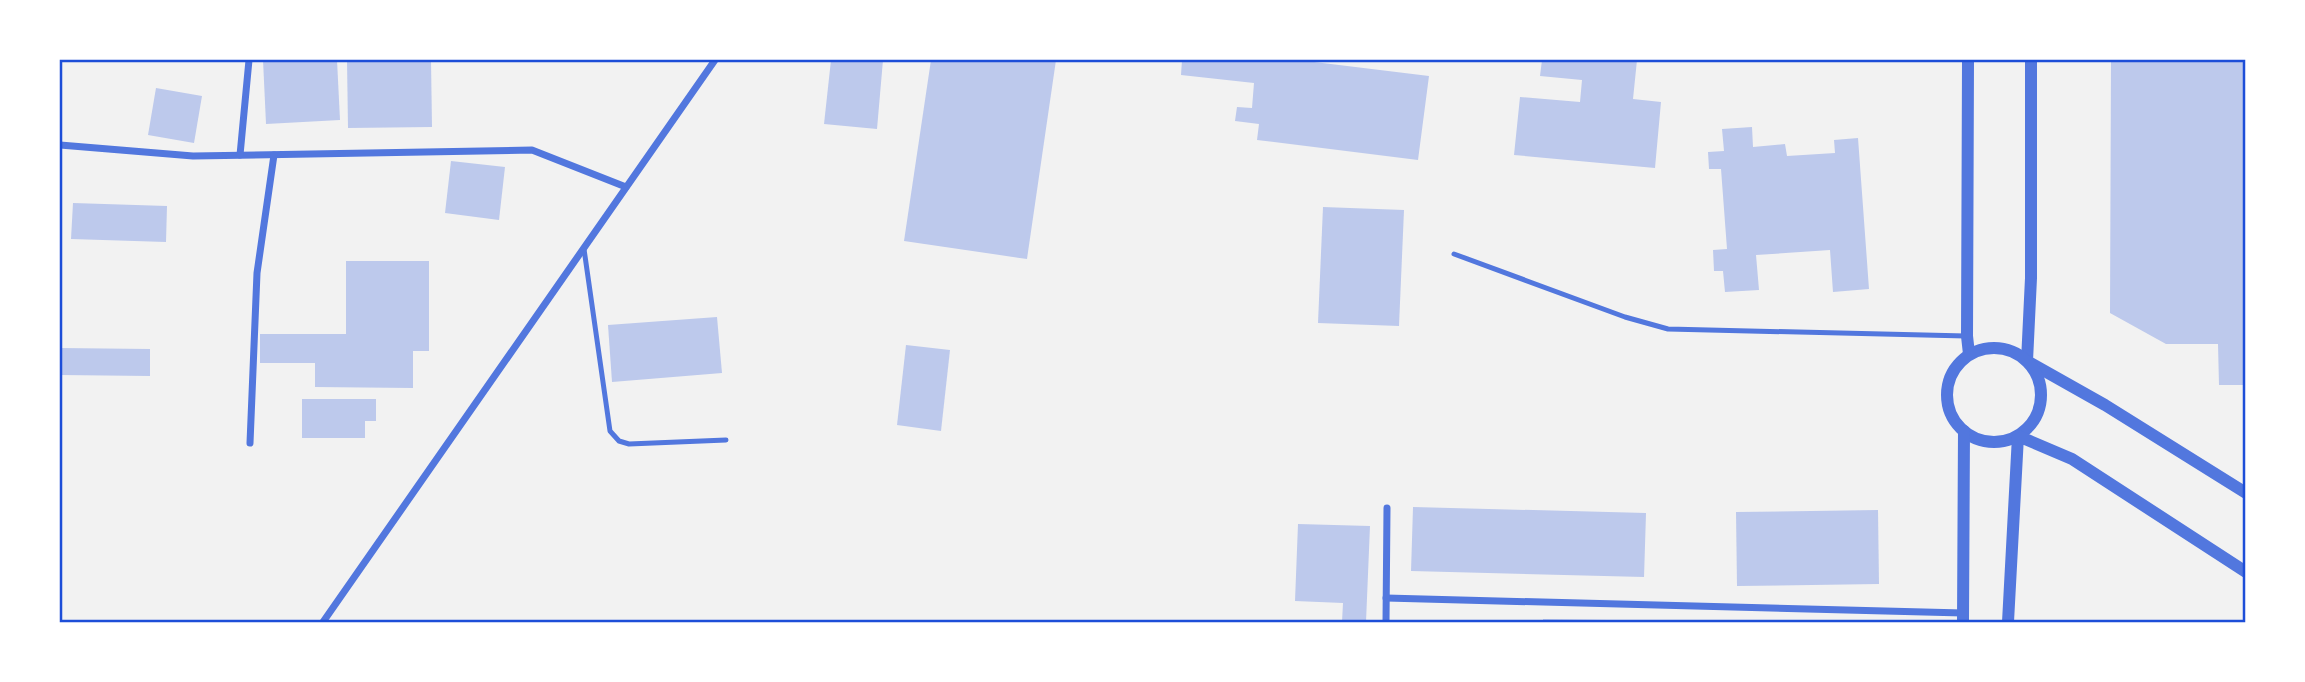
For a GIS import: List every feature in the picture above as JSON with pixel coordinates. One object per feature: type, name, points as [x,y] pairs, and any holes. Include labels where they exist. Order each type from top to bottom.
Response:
[{"type":"street","points":[[240,155],[249,60]]},
{"type":"street","points":[[323,622],[715,60]]},
{"type":"street","points":[[1968,60],[1969,354]]},
{"type":"street","points":[[2031,60],[2031,278],[2027,361],[2040,386],[2040,401],[2029,427],[2018,436],[1990,442],[1964,431],[1954,420],[1947,392],[1958,364],[1969,354],[1999,347],[2014,352],[2027,361],[2105,405],[2245,493]]},
{"type":"street","points":[[60,145],[193,156],[532,150],[626,187]]},
{"type":"street","points":[[250,443],[257,273],[274,155]]},
{"type":"street","points":[[1386,598],[1963,618],[1964,431]]},
{"type":"street","points":[[2018,436],[2072,459],[2245,572]]},
{"type":"street","points":[[2008,622],[2018,436]]},
{"type":"street","points":[[1386,622],[1388,508]]},
{"type":"lane","points":[[584,247],[610,431],[619,441],[629,444],[726,440]]},
{"type":"lane","points":[[1454,254],[1625,317],[1668,328],[1967,336]]},
{"type":"building","points":[[263,60],[337,60],[340,120],[266,124]]},
{"type":"building","points":[[347,60],[431,60],[432,127],[348,128]]},
{"type":"building","points":[[831,60],[883,60],[877,129],[824,124]]},
{"type":"building","points":[[931,60],[1056,60],[1027,259],[904,241]]},
{"type":"building","points":[[1182,60],[1298,60],[1429,76],[1418,160],[1257,140],[1259,124],[1235,121],[1237,107],[1252,108],[1254,83],[1181,75]]},
{"type":"building","points":[[1542,60],[1637,60],[1633,99],[1661,102],[1655,168],[1514,155],[1520,97],[1580,102],[1582,80],[1540,76]]},
{"type":"building","points":[[2111,60],[2246,60],[2246,385],[2219,385],[2218,344],[2166,344],[2110,313]]},
{"type":"building","points":[[156,88],[202,96],[194,143],[148,135]]},
{"type":"building","points":[[1752,127],[1753,147],[1785,144],[1787,156],[1835,153],[1834,140],[1858,138],[1869,289],[1833,292],[1830,250],[1756,255],[1759,290],[1725,292],[1723,271],[1714,271],[1713,250],[1727,249],[1721,169],[1709,169],[1708,152],[1724,151],[1722,129]]},
{"type":"building","points":[[451,161],[505,167],[499,220],[445,213]]},
{"type":"building","points":[[73,203],[167,206],[166,242],[71,239]]},
{"type":"building","points":[[1323,207],[1404,210],[1399,326],[1318,323]]},
{"type":"building","points":[[346,261],[429,261],[429,351],[413,351],[413,388],[315,387],[315,363],[260,363],[260,334],[346,334]]},
{"type":"building","points":[[717,317],[722,373],[612,382],[608,325]]},
{"type":"building","points":[[906,345],[950,350],[941,431],[897,425]]},
{"type":"building","points":[[60,348],[150,349],[150,376],[60,375]]},
{"type":"building","points":[[302,399],[376,399],[376,421],[365,421],[365,438],[302,438]]},
{"type":"building","points":[[1413,507],[1646,513],[1644,577],[1411,571]]},
{"type":"building","points":[[1878,510],[1879,584],[1737,586],[1736,512]]},
{"type":"building","points":[[1298,524],[1370,526],[1366,622],[1342,622],[1343,603],[1295,601]]},
{"type":"building","points":[[1543,619],[1607,620],[1607,622],[1543,622]]}]
